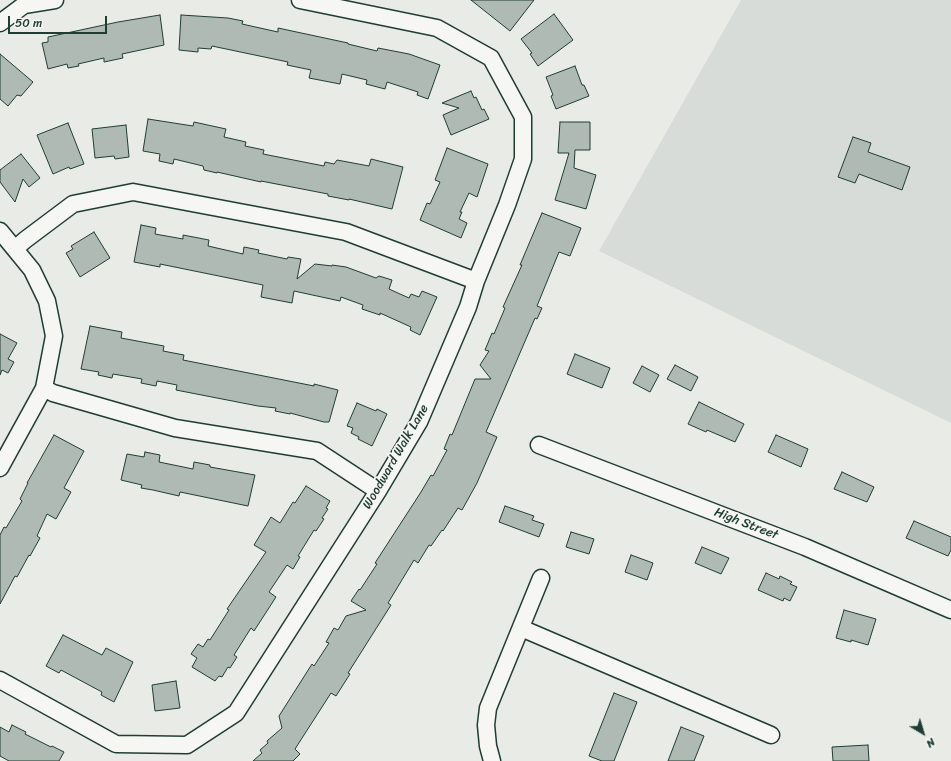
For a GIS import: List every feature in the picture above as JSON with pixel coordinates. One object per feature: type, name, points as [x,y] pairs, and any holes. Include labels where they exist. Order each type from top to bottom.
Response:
[{"type":"street","points":[[0,23],[24,5],[55,0]]},
{"type":"street","name":"Woodward Walk Lane","points":[[0,680],[116,744],[187,745],[236,713],[378,491],[419,422],[468,307],[476,280],[507,205],[522,159],[523,117],[491,58],[437,28],[300,0]]},
{"type":"street","points":[[16,248],[42,226],[73,204],[134,192],[346,232],[476,280]]},
{"type":"street","points":[[0,231],[16,248],[32,270],[47,301],[54,336],[44,388],[0,468]]},
{"type":"street","points":[[44,388],[53,393],[175,428],[317,451],[378,491]]},
{"type":"street","name":"High Street","points":[[540,445],[805,547],[951,610]]},
{"type":"street","points":[[492,761],[488,746],[486,725],[488,708],[541,578]]},
{"type":"street","points":[[520,628],[771,735]]},
{"type":"shaded area","points":[[741,0],[951,0],[951,423],[599,251]]},
{"type":"building","points":[[471,0],[534,0],[510,31]]},
{"type":"building","points":[[554,14],[573,40],[538,66],[530,54],[532,53],[521,39]]},
{"type":"building","points":[[160,15],[164,45],[122,54],[123,58],[104,62],[104,58],[78,64],[79,66],[68,68],[67,64],[48,69],[42,43],[48,42],[48,37],[118,22]]},
{"type":"building","points":[[181,15],[228,18],[243,21],[242,24],[278,32],[278,28],[348,43],[377,51],[378,48],[409,54],[440,65],[428,99],[417,95],[418,92],[387,82],[385,89],[366,84],[367,80],[342,74],[340,84],[309,78],[311,70],[287,65],[288,62],[212,46],[211,49],[198,48],[198,52],[179,50]]},
{"type":"building","points":[[0,54],[33,82],[21,96],[17,95],[8,106],[0,99]]},
{"type":"building","points":[[575,66],[582,85],[584,85],[589,96],[556,109],[551,96],[553,95],[546,77]]},
{"type":"building","points":[[471,91],[474,98],[476,97],[482,110],[484,109],[489,119],[451,135],[443,115],[459,108],[442,103]]},
{"type":"building","points":[[148,119],[193,126],[194,122],[226,129],[224,137],[246,142],[245,146],[264,150],[263,154],[324,166],[325,162],[334,164],[337,160],[369,166],[371,159],[403,167],[392,209],[349,199],[328,196],[328,194],[217,173],[204,170],[203,166],[174,159],[173,164],[159,161],[160,154],[143,151]]},
{"type":"building","points":[[560,122],[590,122],[590,150],[575,150],[574,168],[596,175],[586,209],[555,200],[569,153],[558,153]]},
{"type":"building","points":[[68,123],[84,164],[70,169],[69,167],[53,174],[37,135]]},
{"type":"building","points":[[126,125],[129,157],[115,159],[114,156],[95,158],[92,129]]},
{"type":"building","points":[[853,137],[871,143],[868,152],[910,167],[902,190],[859,174],[855,183],[838,177]]},
{"type":"building","points":[[447,148],[488,164],[477,197],[469,193],[460,212],[462,212],[459,219],[467,223],[461,238],[420,220],[427,203],[430,204],[440,182],[435,180]]},
{"type":"building","points":[[21,154],[40,178],[29,187],[23,179],[15,202],[0,182],[0,170]]},
{"type":"building","points":[[542,213],[581,228],[570,256],[559,252],[537,306],[542,308],[537,319],[535,318],[486,432],[497,437],[477,483],[462,510],[458,508],[443,531],[442,530],[431,546],[429,545],[418,563],[414,560],[388,603],[391,605],[348,673],[350,674],[336,696],[331,693],[295,749],[300,754],[293,761],[253,761],[262,753],[260,750],[268,743],[267,741],[282,728],[279,716],[312,664],[314,666],[329,643],[326,642],[334,628],[338,630],[346,616],[366,610],[351,601],[377,564],[375,563],[431,475],[433,476],[447,450],[444,449],[450,434],[452,435],[475,379],[491,379],[480,365],[489,351],[485,350],[492,333],[494,334],[505,308],[503,307],[522,265],[520,265]]},
{"type":"building","points":[[141,225],[156,228],[155,234],[183,239],[183,235],[209,240],[208,246],[243,254],[244,247],[259,250],[258,253],[287,259],[288,257],[301,259],[297,279],[315,264],[332,265],[346,267],[376,278],[379,276],[392,280],[389,289],[409,298],[411,294],[419,297],[422,291],[437,297],[420,335],[410,330],[411,327],[380,313],[380,315],[362,309],[363,305],[341,297],[340,301],[294,291],[292,303],[261,297],[263,285],[160,264],[160,267],[134,262]]},
{"type":"building","points":[[94,232],[110,258],[80,277],[66,253],[73,249],[71,246]]},
{"type":"building","points":[[90,326],[122,332],[121,338],[164,346],[163,351],[184,355],[183,360],[314,386],[314,384],[338,390],[329,422],[275,411],[276,408],[258,406],[176,390],[177,385],[157,381],[156,386],[141,383],[142,379],[113,374],[112,378],[98,375],[99,372],[81,369]]},
{"type":"building","points":[[0,334],[17,343],[8,359],[14,362],[8,373],[2,370],[0,375]]},
{"type":"building","points":[[575,354],[610,368],[602,388],[567,374]]},
{"type":"building","points":[[675,365],[698,377],[691,391],[667,379]]},
{"type":"building","points":[[642,366],[659,375],[650,392],[633,383]]},
{"type":"building","points":[[699,402],[744,424],[735,442],[688,424]]},
{"type":"building","points":[[357,403],[376,411],[377,409],[387,414],[372,446],[358,439],[359,437],[351,433],[353,428],[347,426]]},
{"type":"building","points":[[54,435],[84,451],[64,488],[71,492],[56,519],[47,514],[37,536],[40,538],[17,577],[15,576],[0,604],[0,535],[4,527],[6,528],[22,501],[20,499],[27,483]]},
{"type":"building","points":[[776,435],[808,449],[801,467],[768,452]]},
{"type":"building","points":[[145,452],[160,455],[159,462],[193,469],[194,462],[210,465],[210,467],[255,475],[248,506],[180,492],[179,496],[141,488],[142,485],[121,480],[127,454],[144,457]]},
{"type":"building","points":[[842,472],[874,487],[867,502],[834,489]]},
{"type":"building","points":[[306,486],[330,501],[326,508],[328,509],[322,518],[324,519],[316,531],[314,530],[298,556],[300,557],[293,569],[287,565],[269,592],[276,597],[254,631],[251,628],[234,655],[237,657],[230,668],[228,667],[222,677],[219,676],[215,681],[192,667],[197,658],[191,654],[198,644],[203,647],[208,639],[210,640],[229,610],[227,609],[266,552],[254,545],[271,517],[280,523],[293,502],[295,503]]},
{"type":"building","points":[[505,506],[534,516],[532,520],[544,524],[539,537],[499,522]]},
{"type":"building","points":[[914,521],[951,537],[951,550],[948,556],[906,538]]},
{"type":"building","points":[[571,532],[594,539],[589,554],[566,547]]},
{"type":"building","points":[[702,547],[729,558],[721,574],[695,563]]},
{"type":"building","points":[[631,555],[653,563],[647,580],[625,572]]},
{"type":"building","points":[[766,573],[779,579],[780,576],[792,582],[790,584],[797,587],[790,601],[784,598],[783,601],[758,590]]},
{"type":"building","points":[[844,610],[876,619],[868,645],[851,640],[851,642],[836,638]]},
{"type":"building","points":[[63,635],[102,655],[106,648],[133,662],[114,702],[101,695],[102,692],[61,670],[59,673],[46,666]]},
{"type":"building","points":[[176,681],[180,708],[155,711],[152,685]]},
{"type":"building","points":[[614,693],[637,702],[614,761],[602,761],[589,756]]},
{"type":"building","points":[[12,725],[26,732],[25,734],[64,752],[59,761],[9,761],[0,756],[0,727],[9,732]]},
{"type":"building","points":[[681,727],[704,736],[694,761],[668,761]]},
{"type":"building","points":[[868,745],[869,761],[833,761],[832,747]]}]
